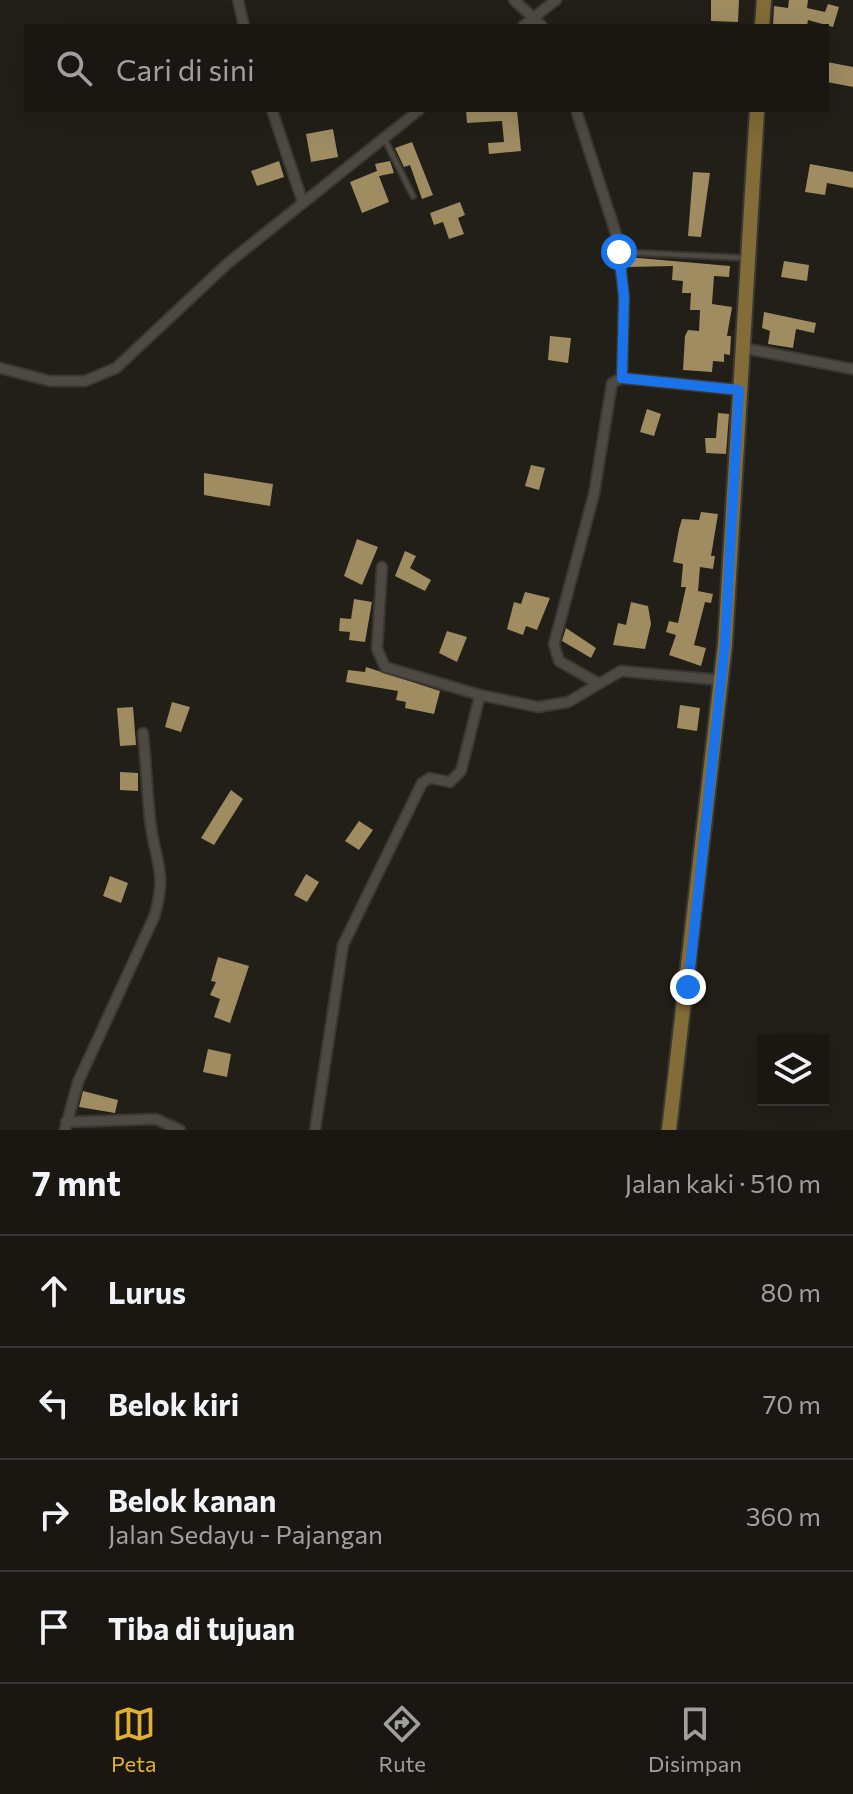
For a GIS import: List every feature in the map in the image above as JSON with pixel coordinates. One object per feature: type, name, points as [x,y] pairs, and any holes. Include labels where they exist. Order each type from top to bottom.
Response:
[{"type":"main road","points":[[762,24],[764,0]]},
{"type":"main road","points":[[669,1130],[704,847],[720,680],[757,112]]},
{"type":"street","points":[[238,0],[244,24]]},
{"type":"street","points":[[514,0],[541,24]]},
{"type":"street","points":[[525,24],[556,0]]},
{"type":"street","points":[[273,112],[303,203]]},
{"type":"street","points":[[0,368],[50,381],[85,381],[116,368],[228,263],[416,112]]},
{"type":"street","points":[[577,112],[619,252],[624,297],[622,378]]},
{"type":"street","points":[[743,348],[853,369]]},
{"type":"street","points":[[596,682],[559,661],[554,644],[594,494],[612,383],[622,378],[739,390]]},
{"type":"street","points":[[382,567],[377,649],[381,663],[480,695],[538,707],[555,706],[596,682],[626,670],[720,680]]},
{"type":"street","points":[[315,1130],[338,965],[349,927],[422,783],[430,778],[450,782],[461,771],[480,695]]},
{"type":"street","points":[[143,733],[150,818],[163,875],[162,893],[154,917],[78,1082],[66,1126],[165,1125],[180,1130]]},
{"type":"lane","points":[[384,138],[413,196]]},
{"type":"lane","points":[[619,252],[749,258]]},
{"type":"building","points":[[711,0],[739,0],[738,22],[711,21]]},
{"type":"building","points":[[789,0],[808,0],[807,8],[825,12],[828,4],[839,7],[833,27],[808,20],[807,24],[773,24],[774,6],[788,8]]},
{"type":"building","points":[[829,62],[853,67],[853,87],[829,82]]},
{"type":"building","points":[[466,112],[517,112],[521,151],[489,154],[488,143],[504,142],[502,121],[467,123]]},
{"type":"building","points":[[333,129],[338,157],[311,162],[306,134]]},
{"type":"building","points":[[412,142],[433,195],[422,199],[410,165],[404,167],[395,148]]},
{"type":"building","points":[[279,161],[284,177],[257,186],[251,171]]},
{"type":"building","points":[[390,161],[394,173],[379,176],[389,202],[362,213],[350,182],[377,171],[375,164]]},
{"type":"building","points":[[810,164],[853,172],[853,188],[827,183],[825,195],[805,192]]},
{"type":"building","points":[[693,172],[710,173],[701,237],[688,236]]},
{"type":"building","points":[[460,202],[465,215],[458,218],[464,234],[449,239],[443,222],[434,225],[430,213]]},
{"type":"building","points":[[627,257],[730,266],[729,277],[714,276],[712,304],[732,307],[727,336],[731,336],[730,355],[724,354],[724,362],[713,361],[712,372],[683,370],[685,336],[688,330],[699,331],[700,310],[690,310],[691,293],[682,293],[683,281],[672,280],[673,266],[628,267]]},
{"type":"building","points":[[784,261],[809,265],[807,281],[781,277]]},
{"type":"building","points":[[764,312],[816,323],[814,333],[796,329],[793,348],[768,344],[770,331],[762,328]]},
{"type":"building","points":[[550,336],[571,338],[568,363],[548,360]]},
{"type":"building","points":[[647,409],[661,414],[654,436],[640,432]]},
{"type":"building","points":[[718,413],[729,414],[726,454],[706,453],[705,438],[716,438]]},
{"type":"building","points":[[531,465],[545,468],[539,490],[525,486]]},
{"type":"building","points":[[204,473],[273,484],[270,506],[204,495]]},
{"type":"building","points":[[701,512],[718,514],[711,556],[715,556],[713,569],[700,567],[698,591],[713,594],[711,603],[705,602],[694,645],[706,648],[701,666],[669,655],[676,635],[666,632],[669,621],[678,623],[686,587],[681,587],[683,564],[673,562],[679,529],[682,519],[699,520]]},
{"type":"building","points":[[357,539],[378,547],[362,585],[344,576]]},
{"type":"building","points":[[405,551],[416,556],[410,568],[431,580],[425,591],[395,576]]},
{"type":"building","points":[[525,592],[550,598],[537,630],[526,626],[523,635],[507,629],[514,602],[521,604]]},
{"type":"building","points":[[354,599],[372,602],[365,642],[349,640],[350,632],[339,631],[340,618],[351,619]]},
{"type":"building","points":[[631,602],[648,606],[651,624],[645,649],[613,645],[618,623],[626,625]]},
{"type":"building","points":[[566,628],[596,648],[591,658],[562,641]]},
{"type":"building","points":[[447,631],[467,637],[457,662],[439,653]]},
{"type":"building","points":[[366,667],[440,691],[434,714],[405,708],[406,702],[396,700],[398,691],[346,682],[348,670],[365,672]]},
{"type":"building","points":[[172,702],[190,707],[181,732],[165,727]]},
{"type":"building","points":[[680,705],[700,708],[697,731],[677,728]]},
{"type":"building","points":[[133,707],[136,745],[120,746],[117,708]]},
{"type":"building","points":[[120,772],[138,773],[138,791],[120,790]]},
{"type":"building","points":[[231,790],[243,799],[214,845],[201,838]]},
{"type":"building","points":[[359,821],[373,830],[359,850],[345,841]]},
{"type":"building","points":[[306,874],[319,882],[307,902],[294,895]]},
{"type":"building","points":[[110,876],[128,883],[121,903],[103,896]]},
{"type":"building","points":[[218,957],[249,966],[230,1023],[214,1017],[220,999],[210,995],[216,982],[211,981]]},
{"type":"building","points":[[208,1049],[231,1054],[227,1077],[203,1072]]},
{"type":"building","points":[[83,1091],[118,1100],[115,1113],[79,1107]]},
{"type":"route","points":[[619,252],[625,324],[622,378],[739,390],[725,644],[688,987]]}]
